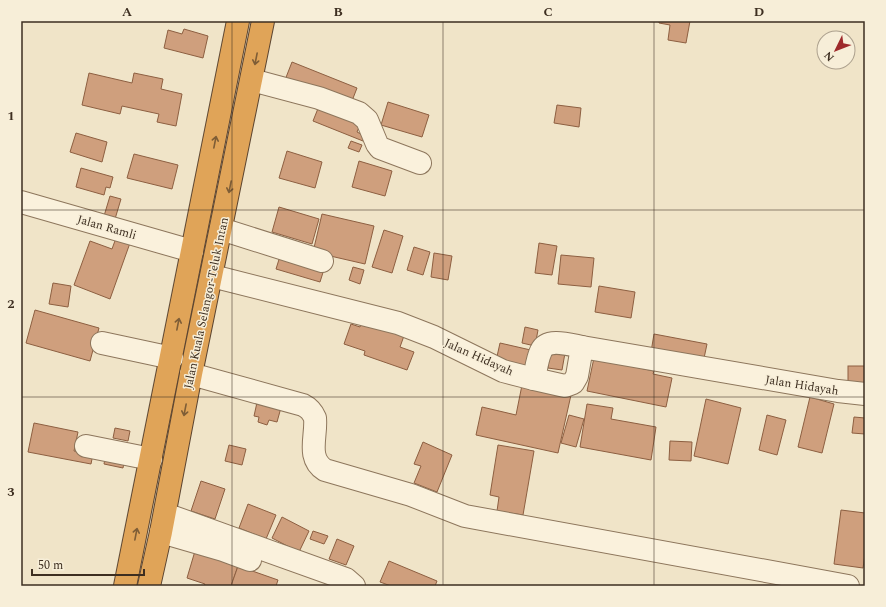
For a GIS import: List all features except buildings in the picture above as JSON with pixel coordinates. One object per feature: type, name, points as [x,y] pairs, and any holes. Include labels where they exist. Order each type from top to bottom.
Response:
[{"type":"highway","name":"Jalan Kuala Selangor-Teluk Intan","points":[[125,586],[172,358],[192,251],[202,210],[238,21]]},
{"type":"highway","name":"Jalan Kuala Selangor-Teluk Intan","points":[[150,586],[191,374],[264,21]]},
{"type":"street","points":[[252,80],[319,98],[359,113],[367,120],[380,148],[420,163]]},
{"type":"street","name":"Jalan Ramli","points":[[21,202],[192,251]]},
{"type":"street","points":[[221,229],[322,260]]},
{"type":"street","name":"Jalan Hidayah","points":[[212,276],[398,323],[434,337],[503,371],[565,386],[573,383],[577,376],[582,347],[838,391],[865,394]]},
{"type":"street","points":[[534,379],[541,350],[546,344],[552,342],[582,347]]},
{"type":"street","points":[[102,343],[172,358]]},
{"type":"street","points":[[191,374],[308,408],[313,412],[315,418],[314,457],[320,467],[325,470],[411,495],[465,516],[848,586]]},
{"type":"street","points":[[86,446],[151,459]]},
{"type":"street","points":[[163,523],[223,550],[323,586]]},
{"type":"street","points":[[163,523],[346,579],[354,586]]},
{"type":"street","points":[[857,586],[865,582]]}]
